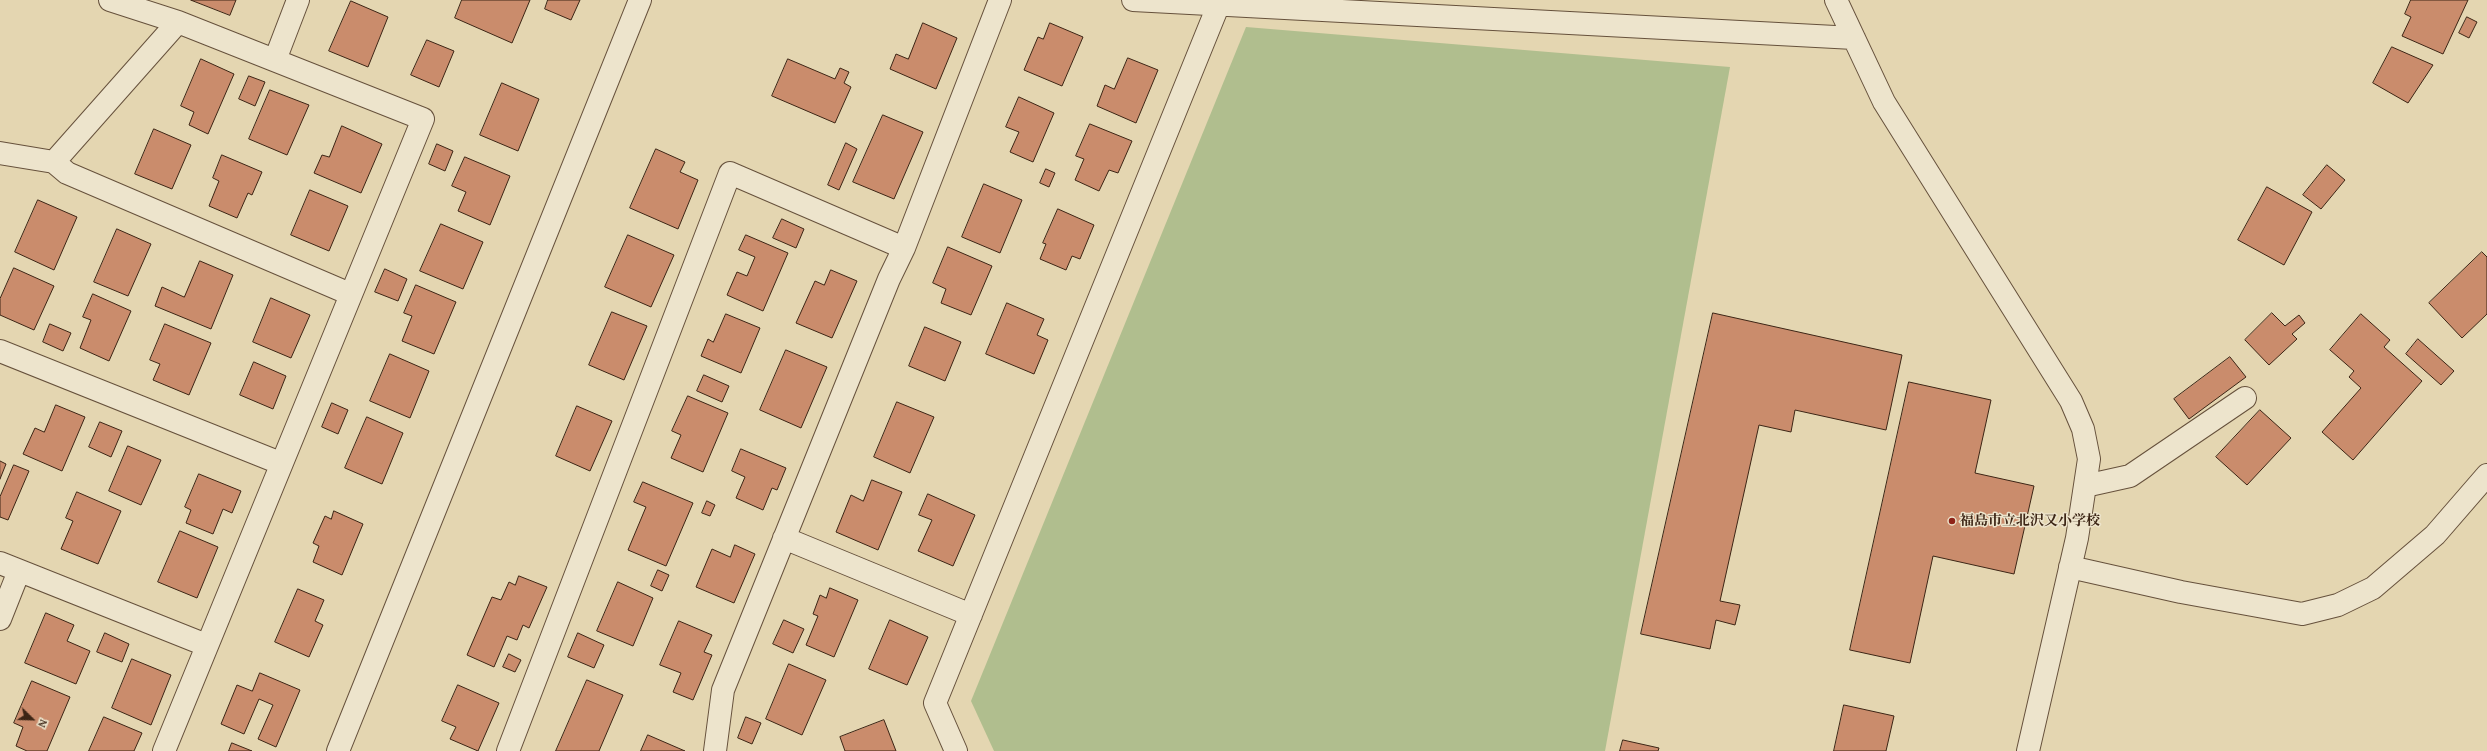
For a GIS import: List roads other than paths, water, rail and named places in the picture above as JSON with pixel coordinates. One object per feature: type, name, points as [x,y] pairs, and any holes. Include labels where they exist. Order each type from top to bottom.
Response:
[{"type":"street","points":[[110,0],[178,22],[423,119],[280,464],[164,751]]},
{"type":"street","points":[[275,60],[298,0]]},
{"type":"street","points":[[338,751],[640,0]]},
{"type":"street","points":[[715,751],[723,690],[904,248],[1000,0]]},
{"type":"street","points":[[1133,0],[1218,6],[1854,38]]},
{"type":"street","points":[[1836,0],[1884,102],[2071,401],[2084,429],[2089,459],[2085,486],[2070,567],[2028,751]]},
{"type":"street","points":[[956,751],[935,702],[1218,6]]},
{"type":"street","points":[[54,162],[178,22]]},
{"type":"street","points":[[0,153],[54,162],[67,173],[350,294]]},
{"type":"street","points":[[508,751],[730,173],[904,248]]},
{"type":"street","points":[[0,351],[280,464]]},
{"type":"street","points":[[2085,486],[2130,476],[2245,398]]},
{"type":"street","points":[[2070,567],[2180,592],[2302,614],[2338,605],[2373,588],[2435,535],[2487,475]]},
{"type":"street","points":[[784,538],[971,615]]},
{"type":"street","points":[[0,619],[10,567],[206,646]]},
{"type":"place","name":"福島市立北沢又小学校","points":[[1952,521]]}]
